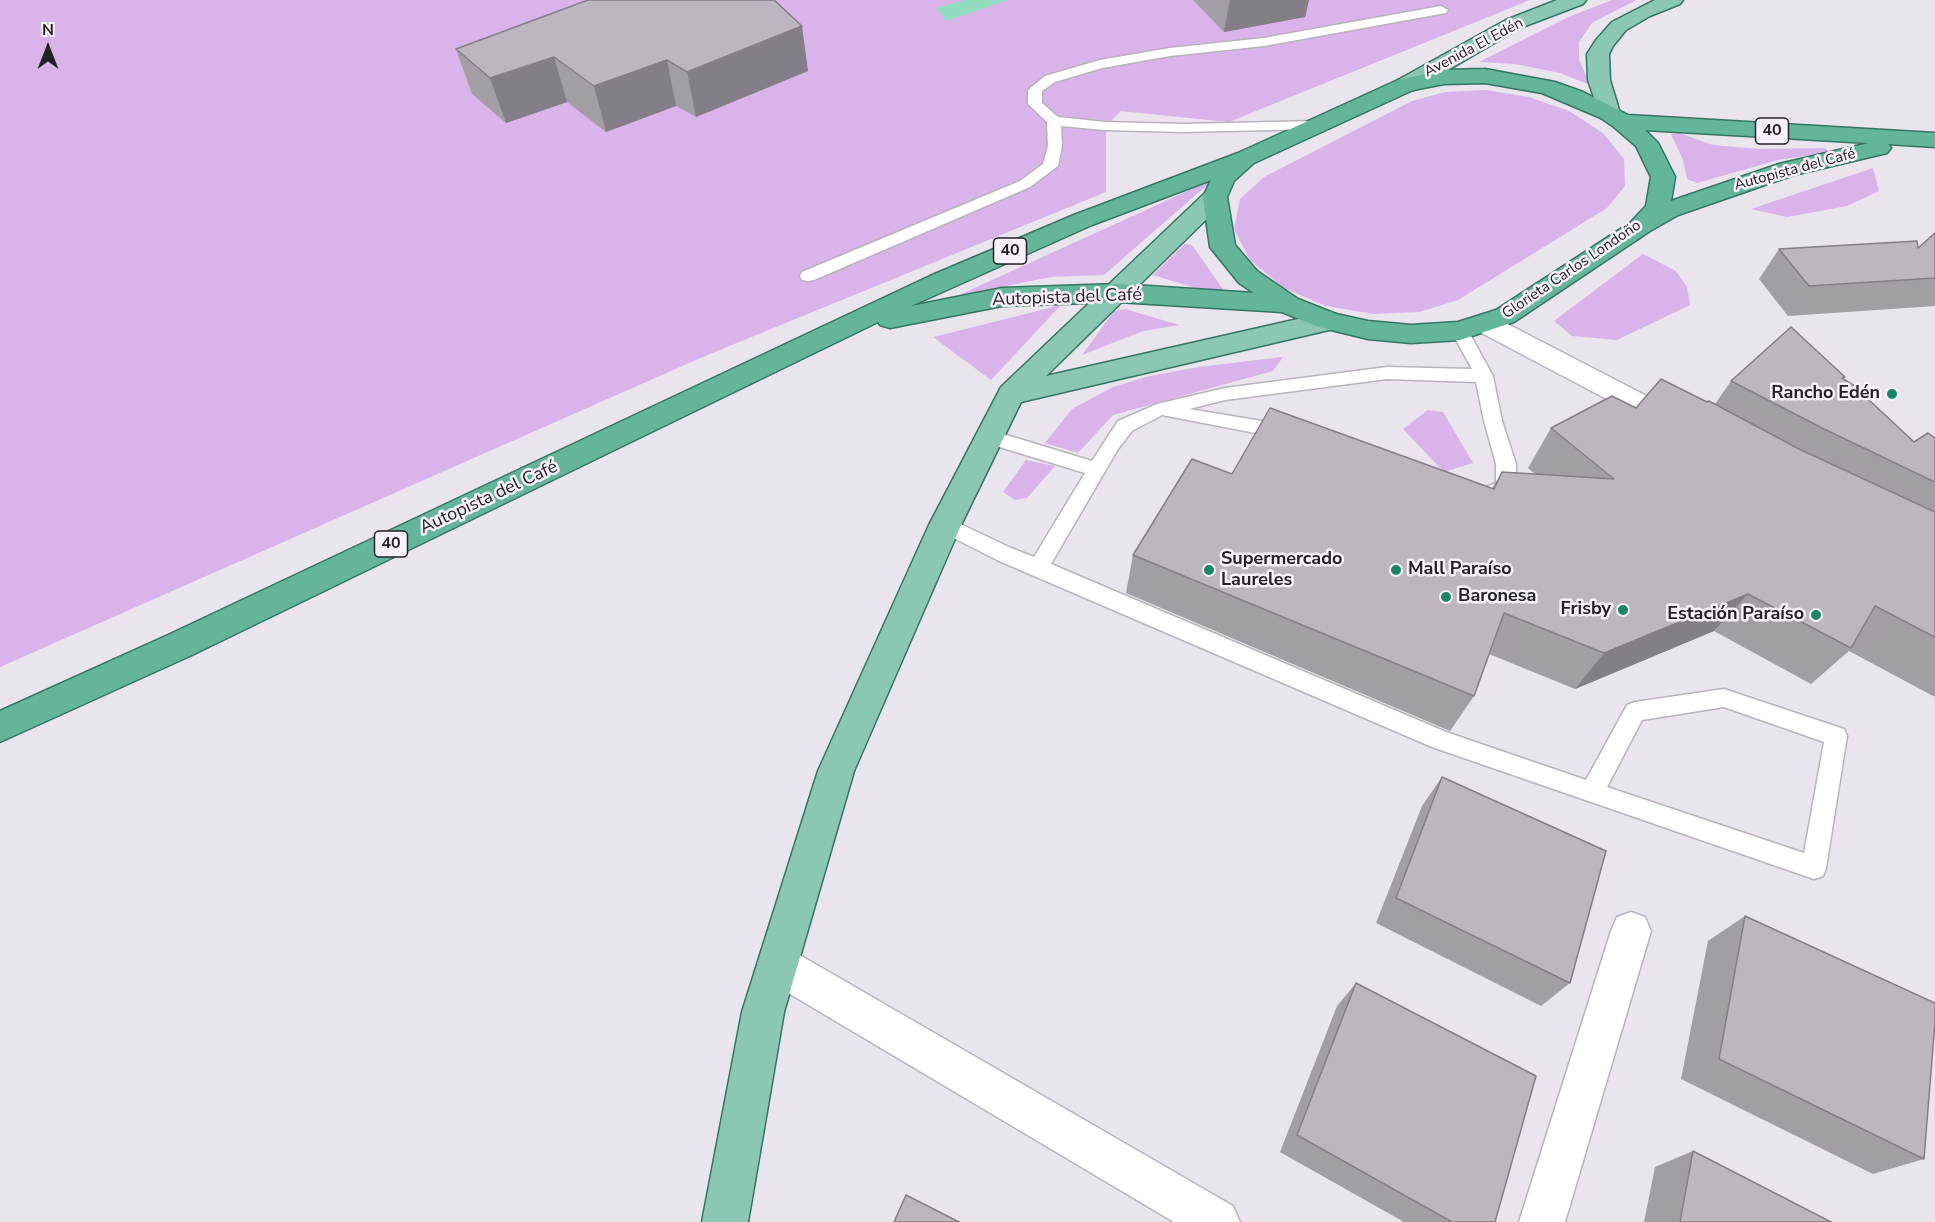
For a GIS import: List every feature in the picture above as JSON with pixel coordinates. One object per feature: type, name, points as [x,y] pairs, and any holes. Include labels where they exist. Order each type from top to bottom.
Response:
[{"type":"highway","name":"Glorieta Carlos Londoño","points":[[1485,76],[1520,81],[1575,97],[1615,117],[1646,143],[1663,177],[1658,208],[1640,227],[1505,316],[1473,327],[1411,334],[1368,330],[1329,321],[1289,304],[1248,277],[1223,247],[1215,197],[1224,178],[1246,158],[1406,85],[1444,77],[1485,76]]},
{"type":"highway","name":"Autopista del Café","points":[[1615,117],[1928,140]]},
{"type":"highway","name":"Autopista del Café","points":[[1640,227],[1669,210],[1787,169],[1928,140]]},
{"type":"highway","name":"Autopista del Café","points":[[0,727],[180,645],[939,282],[1083,220],[1246,158]]},
{"type":"highway","name":"Autopista del Café","points":[[781,359],[901,316],[1002,297],[1118,292],[1289,304]]},
{"type":"main road","name":"Avenida El Edén","points":[[1406,85],[1513,24],[1576,0]]},
{"type":"main road","points":[[1615,117],[1599,80],[1598,54],[1603,44],[1619,26],[1643,12],[1673,0]]},
{"type":"main road","points":[[724,1222],[763,1012],[836,771],[945,525],[1011,394],[1215,197]]},
{"type":"main road","points":[[1011,394],[1329,321]]},
{"type":"street","points":[[1473,327],[1707,440]]},
{"type":"street","points":[[1542,1222],[1631,931]]},
{"type":"street","points":[[777,964],[1216,1222]]},
{"type":"lane","points":[[1318,125],[1182,128],[1104,126],[1054,121],[1035,104],[1035,90],[1050,79],[1100,64],[1170,52],[1264,42],[1441,10]]},
{"type":"lane","points":[[808,276],[1024,184],[1050,166],[1055,146],[1054,121]]},
{"type":"lane","points":[[1470,492],[1490,493],[1506,487],[1506,465],[1493,421],[1473,327]]},
{"type":"lane","points":[[1039,567],[1096,469],[1125,426],[1157,410],[1225,394],[1387,373],[1484,376]]},
{"type":"lane","points":[[1157,410],[1281,430],[1303,437]]},
{"type":"lane","points":[[990,437],[1096,469]]},
{"type":"lane","points":[[945,525],[1004,554],[1440,740],[1814,868],[1836,736],[1724,698],[1635,712],[1592,792]]},
{"type":"shaded area","points":[[0,0],[1530,0],[1229,122],[1121,111],[1106,126],[1106,192],[705,356],[0,667]]},
{"type":"shaded area","points":[[965,0],[1009,0],[946,21],[936,8]]},
{"type":"shaded area","points":[[1612,0],[1636,0],[1592,23],[1579,42],[1579,59],[1590,85],[1560,73],[1515,64],[1479,62],[1568,17]]},
{"type":"shaded area","points":[[1486,90],[1529,97],[1569,111],[1603,133],[1624,159],[1625,186],[1607,208],[1458,300],[1419,312],[1374,314],[1326,306],[1284,288],[1250,260],[1234,229],[1240,199],[1264,177],[1412,101],[1445,92]]},
{"type":"shaded area","points":[[1679,133],[1713,145],[1759,149],[1825,148],[1829,152],[1778,160],[1697,183],[1687,179],[1683,160],[1671,134]]},
{"type":"shaded area","points":[[1873,168],[1879,191],[1847,206],[1787,217],[1751,209]]},
{"type":"shaded area","points":[[1214,179],[1104,275],[1051,277],[957,296]]},
{"type":"shaded area","points":[[1185,244],[1192,245],[1225,292],[1221,296],[1153,275]]},
{"type":"shaded area","points":[[1643,254],[1676,271],[1687,287],[1690,305],[1617,340],[1572,336],[1554,321]]},
{"type":"shaded area","points":[[1061,305],[991,380],[933,337]]},
{"type":"shaded area","points":[[1125,309],[1179,325],[1143,331],[1082,355],[1114,311]]},
{"type":"shaded area","points":[[1283,357],[1273,371],[1113,415],[1078,453],[1045,443],[1072,409],[1113,387],[1150,376],[1199,367]]},
{"type":"shaded area","points":[[1428,410],[1443,412],[1473,463],[1444,472],[1403,429]]},
{"type":"shaded area","points":[[1026,460],[1055,466],[1027,498],[1015,500],[1003,492]]},
{"type":"building","points":[[588,0],[774,0],[802,26],[687,72],[667,60],[594,86],[554,57],[490,78],[456,49]]},
{"type":"building","points":[[1935,233],[1935,278],[1809,286],[1779,249],[1917,241],[1918,248]]},
{"type":"building","points":[[1791,327],[1845,377],[1842,378],[1853,385],[1914,442],[1928,433],[1935,438],[1935,482],[1731,381]]},
{"type":"building","points":[[1661,379],[1709,401],[1799,449],[1935,512],[1935,637],[1875,606],[1851,648],[1748,594],[1604,653],[1504,613],[1474,696],[1133,555],[1192,459],[1232,474],[1270,408],[1494,489],[1502,472],[1614,479],[1551,428],[1612,396],[1636,408]]},
{"type":"building","points":[[1442,777],[1606,851],[1570,983],[1396,898]]},
{"type":"building","points":[[1745,916],[1935,1003],[1924,1159],[1719,1059]]},
{"type":"building","points":[[1356,983],[1536,1076],[1495,1222],[1452,1222],[1297,1135]]},
{"type":"building","points":[[1693,1151],[1831,1222],[1680,1222]]},
{"type":"building","points":[[906,1195],[959,1222],[894,1222]]},
{"type":"place","name":"Rancho Edén","points":[[1892,394]]},
{"type":"place","name":"Supermercado Laureles","points":[[1209,570]]},
{"type":"place","name":"Mall Paraíso","points":[[1396,570]]},
{"type":"place","name":"Baronesa","points":[[1446,597]]},
{"type":"place","name":"Frisby","points":[[1623,610]]},
{"type":"place","name":"Estación Paraíso","points":[[1816,615]]}]
